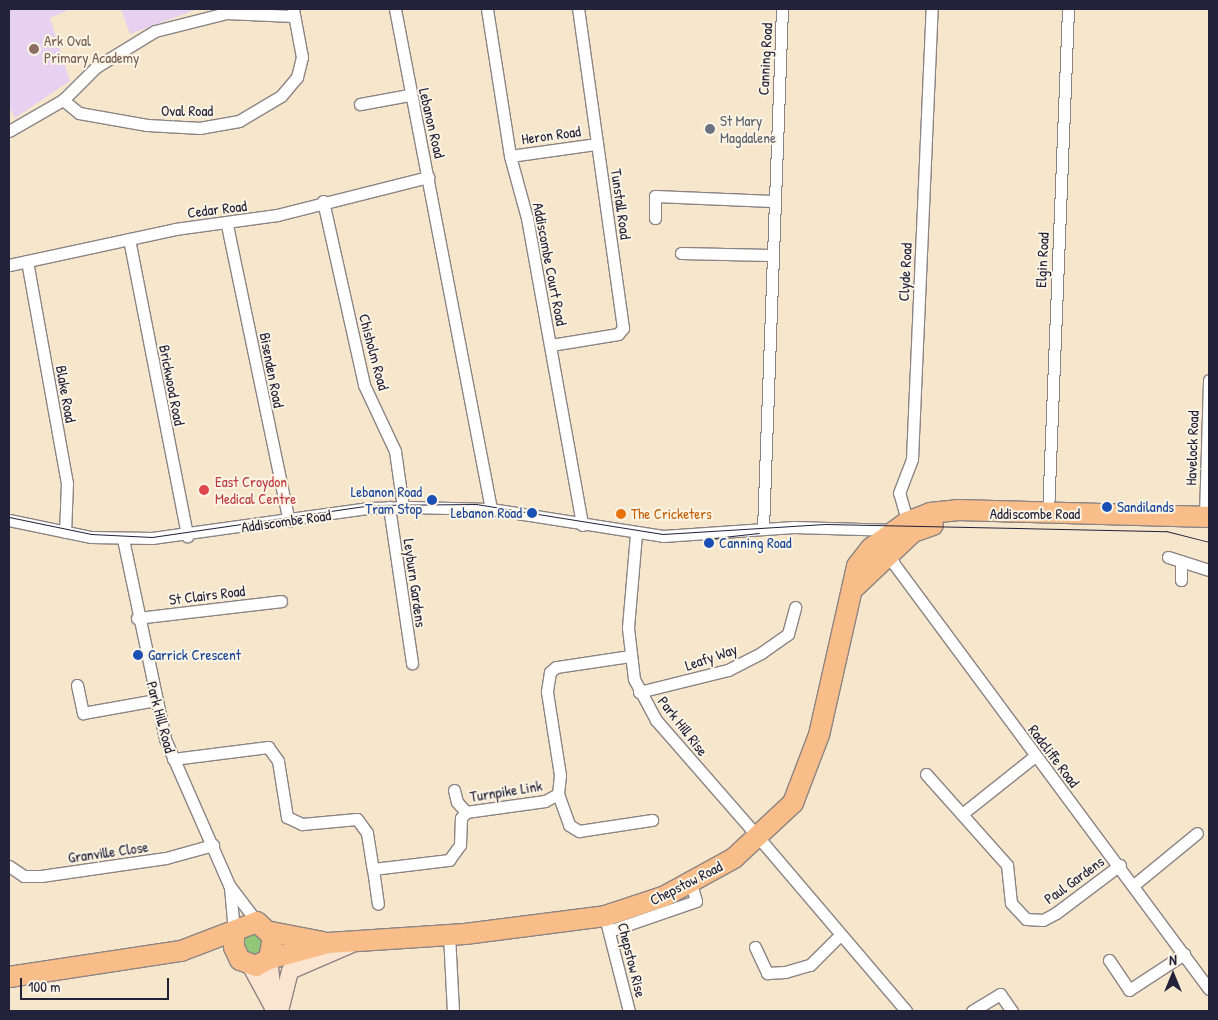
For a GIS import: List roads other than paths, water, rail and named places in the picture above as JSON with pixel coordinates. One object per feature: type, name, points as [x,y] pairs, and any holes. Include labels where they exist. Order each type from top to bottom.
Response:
[{"type":"highway","name":"Addiscombe Road","points":[[883,550],[904,528],[938,512],[1207,516]]},
{"type":"highway","name":"Chepstow Road","points":[[270,960],[328,943],[449,935],[534,926],[607,924],[691,884],[793,803],[818,735],[855,587],[859,562],[883,550]]},
{"type":"highway","name":"Chepstow Road","points":[[534,926],[628,901],[678,881],[756,834]]},
{"type":"highway","name":"Chepstow Road","points":[[264,927],[328,943]]},
{"type":"highway","points":[[9,977],[181,951],[234,932],[264,927],[274,950],[270,960],[245,962],[181,951]]},
{"type":"highway","points":[[234,932],[234,947],[245,962]]},
{"type":"highway","points":[[9,964],[76,967]]},
{"type":"main road","points":[[276,1011],[290,971],[362,940]]},
{"type":"main road","points":[[270,960],[276,1011]]},
{"type":"main road","points":[[245,962],[276,1011]]},
{"type":"street","name":"Lebanon Road","points":[[395,9],[409,95],[428,177],[490,509]]},
{"type":"street","name":"Addiscombe Court Road","points":[[486,9],[510,156],[527,218],[582,525]]},
{"type":"street","name":"Tunstall Road","points":[[551,345],[618,334],[624,328],[578,9]]},
{"type":"street","name":"Canning Road","points":[[763,529],[760,515],[772,201],[782,9]]},
{"type":"street","name":"Clyde Road","points":[[904,528],[899,493],[912,459],[932,9]]},
{"type":"street","name":"Elgin Road","points":[[1048,514],[1068,9]]},
{"type":"street","name":"Oval Road","points":[[9,131],[63,100],[96,67],[155,31],[226,13],[293,12],[302,57],[297,77],[281,96],[239,121],[201,128],[147,125],[79,113],[63,100]]},
{"type":"street","points":[[360,104],[409,95]]},
{"type":"street","name":"Heron Road","points":[[510,156],[597,144]]},
{"type":"street","name":"Cedar Road","points":[[9,265],[129,239],[228,225],[428,177]]},
{"type":"street","points":[[655,218],[655,196],[772,201]]},
{"type":"street","name":"Chisholm Road","points":[[323,201],[364,385],[395,451],[402,487],[403,507]]},
{"type":"street","name":"Bisenden Road","points":[[228,225],[281,490],[289,521]]},
{"type":"street","name":"Brickwood Road","points":[[129,239],[187,536]]},
{"type":"street","points":[[681,253],[770,255]]},
{"type":"street","name":"Blake Road","points":[[27,261],[67,483],[65,532]]},
{"type":"street","name":"Havelock Road","points":[[1207,516],[1209,380]]},
{"type":"street","name":"Addiscombe Road","points":[[9,520],[65,532],[123,539],[187,536],[403,507],[490,509],[636,534],[684,537],[763,529],[904,528]]},
{"type":"street","name":"Leyburn Gardens","points":[[389,508],[412,663]]},
{"type":"street","name":"Park Hill Rise","points":[[636,534],[630,656],[640,692],[656,720],[756,834],[906,1011]]},
{"type":"street","name":"Park Hill Road","points":[[123,539],[137,618],[156,700],[173,759],[229,885],[264,927]]},
{"type":"street","name":"Radcliffe Road","points":[[883,550],[1035,756],[1135,884],[1209,989]]},
{"type":"street","points":[[1168,557],[1209,570]]},
{"type":"street","points":[[1181,561],[1181,580]]},
{"type":"street","name":"St Clairs Road","points":[[137,618],[281,601]]},
{"type":"street","name":"Leafy Way","points":[[640,692],[745,662],[784,638],[795,607]]},
{"type":"street","name":"Turnpike Link","points":[[630,656],[556,667],[550,672],[547,692],[560,775],[558,794],[569,825],[579,831],[652,820]]},
{"type":"street","points":[[77,685],[83,713],[156,700]]},
{"type":"street","points":[[173,759],[268,747],[278,761],[287,817],[302,824],[357,819],[367,832],[378,904]]},
{"type":"street","points":[[962,814],[1035,756]]},
{"type":"street","name":"Paul Gardens","points":[[926,774],[1007,865],[1011,903],[1026,919],[1043,920],[1056,913],[1120,865]]},
{"type":"street","points":[[454,790],[457,802],[466,812]]},
{"type":"street","name":"Turnpike Link","points":[[374,870],[449,860],[460,845],[461,818],[466,812],[545,801],[558,794]]},
{"type":"street","points":[[1135,884],[1197,832]]},
{"type":"street","name":"Granville Close","points":[[9,866],[24,876],[42,876],[166,858],[212,845]]},
{"type":"street","name":"Park Hill Road","points":[[229,885],[234,932]]},
{"type":"street","name":"Chepstow Rise","points":[[607,924],[629,1011]]},
{"type":"street","points":[[449,935],[453,1011]]},
{"type":"street","points":[[755,947],[767,972],[785,972],[810,965],[840,935]]},
{"type":"street","points":[[1109,960],[1129,990],[1184,954]]},
{"type":"street","points":[[972,1011],[1000,994],[1012,1011]]},
{"type":"tram line","points":[[9,517],[91,534],[152,537],[372,505],[476,504],[663,534],[825,524],[1166,531],[1209,542]]},
{"type":"tram line","points":[[714,538],[759,533]]},
{"type":"place","name":"Ark Oval Primary Academy","points":[[34,49]]},
{"type":"place","name":"St Mary Magdalene","points":[[710,129]]},
{"type":"place","name":"East Croydon Medical Centre","points":[[204,490]]},
{"type":"place","name":"Lebanon Road Tram Stop","points":[[432,500]]},
{"type":"place","name":"Sandilands","points":[[1107,507]]},
{"type":"place","name":"Lebanon Road","points":[[532,513]]},
{"type":"place","name":"The Cricketers","points":[[621,514]]},
{"type":"place","name":"Canning Road","points":[[709,543]]},
{"type":"place","name":"Garrick Crescent","points":[[138,655]]}]
